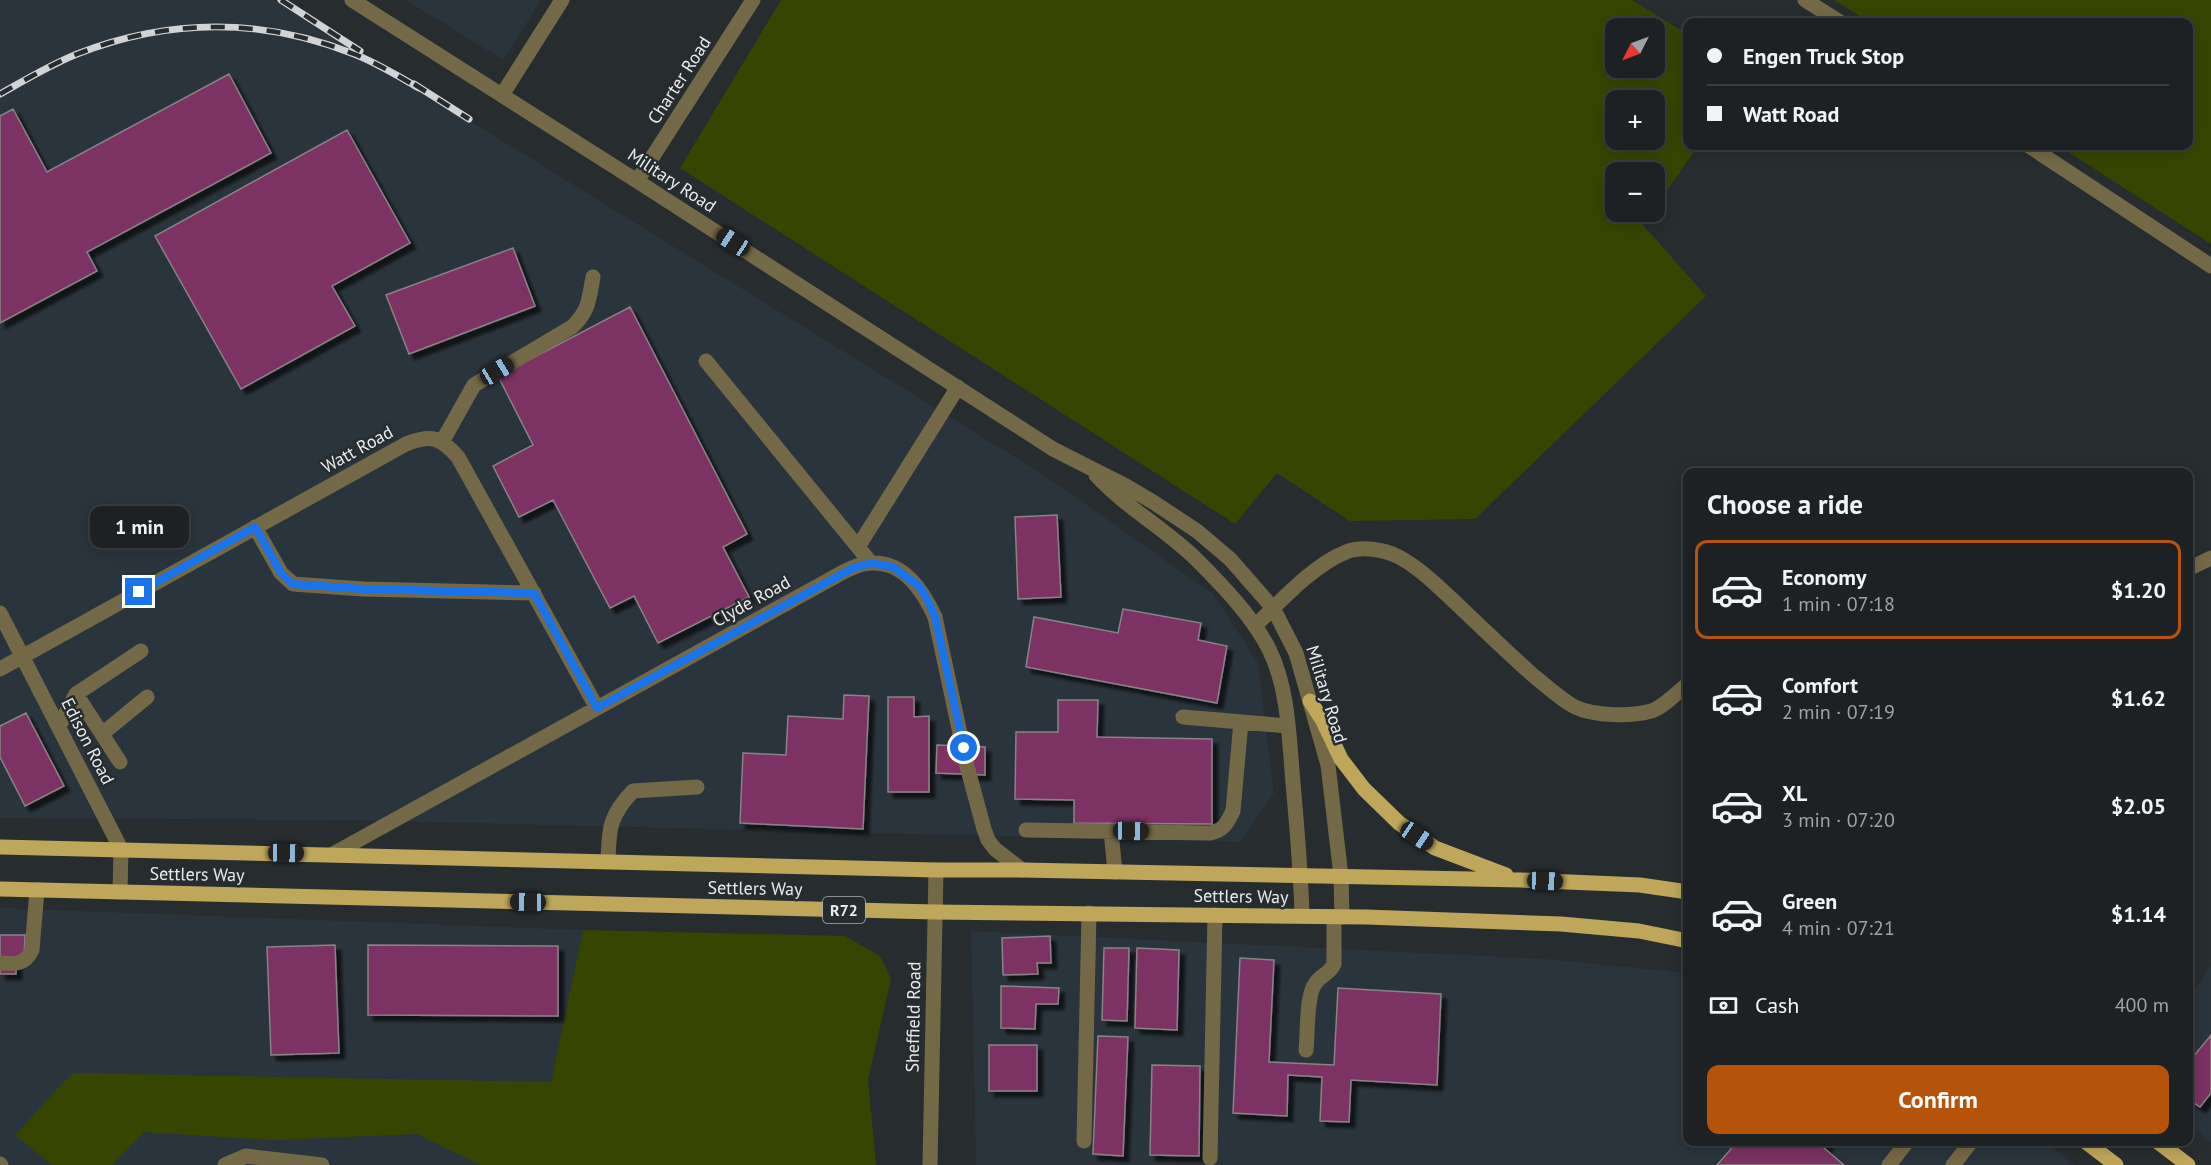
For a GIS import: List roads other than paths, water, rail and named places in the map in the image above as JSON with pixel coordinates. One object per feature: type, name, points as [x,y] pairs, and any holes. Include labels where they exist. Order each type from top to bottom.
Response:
[{"type":"main road","points":[[1310,701],[1323,721],[1341,759],[1364,789],[1399,823],[1435,848],[1521,880]]},
{"type":"main road","name":"Settlers Way","points":[[0,847],[936,870],[1521,880],[1640,885],[1683,890]]},
{"type":"main road","name":"Settlers Way","points":[[0,889],[935,912],[1338,917],[1561,924],[1639,931],[1683,940]]},
{"type":"main road","points":[[2091,1146],[2116,1165]]},
{"type":"main road","points":[[2163,1146],[2188,1165]]},
{"type":"street","name":"Military Road","points":[[352,0],[1053,449],[1092,471],[1126,486],[1197,531],[1230,559],[1274,608],[1296,653],[1328,765],[1341,876],[1338,917],[1334,964],[1332,969],[1320,977],[1311,990],[1306,1050]]},
{"type":"street","points":[[502,95],[562,0]]},
{"type":"street","name":"Charter Road","points":[[637,181],[753,0]]},
{"type":"street","points":[[1805,0],[1834,18]]},
{"type":"street","points":[[2035,150],[2211,266]]},
{"type":"street","points":[[593,277],[586,310],[580,319],[572,327],[474,385],[442,442],[459,457],[597,708]]},
{"type":"street","points":[[706,361],[871,563],[893,567],[919,586],[935,617],[967,766],[984,829],[995,849],[1022,870]]},
{"type":"street","points":[[858,547],[958,387]]},
{"type":"street","name":"Watt Road","points":[[0,669],[406,444],[428,438],[442,442]]},
{"type":"street","name":"Military Road","points":[[1092,471],[1121,501],[1196,559],[1226,590],[1255,626],[1269,649],[1280,677],[1288,726],[1301,876],[1302,916]]},
{"type":"street","points":[[255,527],[281,573],[292,584],[363,589],[534,593]]},
{"type":"street","points":[[1255,626],[1307,578],[1332,559],[1347,552],[1379,550],[1399,557],[1437,585],[1512,657],[1576,708],[1630,715],[1653,710],[1683,688]]},
{"type":"street","points":[[2193,567],[2211,558]]},
{"type":"street","name":"Clyde Road","points":[[333,854],[827,581],[853,568],[871,563]]},
{"type":"street","name":"Edison Road","points":[[0,613],[121,849],[120,892]]},
{"type":"street","points":[[59,726],[76,694],[141,651]]},
{"type":"street","points":[[76,694],[120,762]]},
{"type":"street","points":[[102,734],[147,697]]},
{"type":"street","points":[[1183,717],[1288,726]]},
{"type":"street","points":[[1026,830],[1210,833],[1220,831],[1227,824],[1233,810],[1240,722]]},
{"type":"street","points":[[608,861],[609,830],[619,805],[633,791],[698,787]]},
{"type":"street","points":[[1111,831],[1115,872]]},
{"type":"street","name":"Sheffield Road","points":[[930,1165],[936,870]]},
{"type":"street","points":[[0,963],[22,962],[28,958],[32,950],[37,890]]},
{"type":"street","points":[[1084,1141],[1089,914]]},
{"type":"street","points":[[1210,1158],[1215,915]]},
{"type":"street","points":[[1889,1165],[1904,1146]]},
{"type":"street","points":[[1953,1165],[1968,1146]]},
{"type":"street","points":[[225,1165],[246,1156],[322,1165]]},
{"type":"railway","points":[[281,0],[360,51]]},
{"type":"railway","points":[[0,94],[67,58],[112,42],[146,34],[216,27],[251,29],[320,42],[363,58],[419,88]]},
{"type":"railway","points":[[414,84],[469,119]]}]
